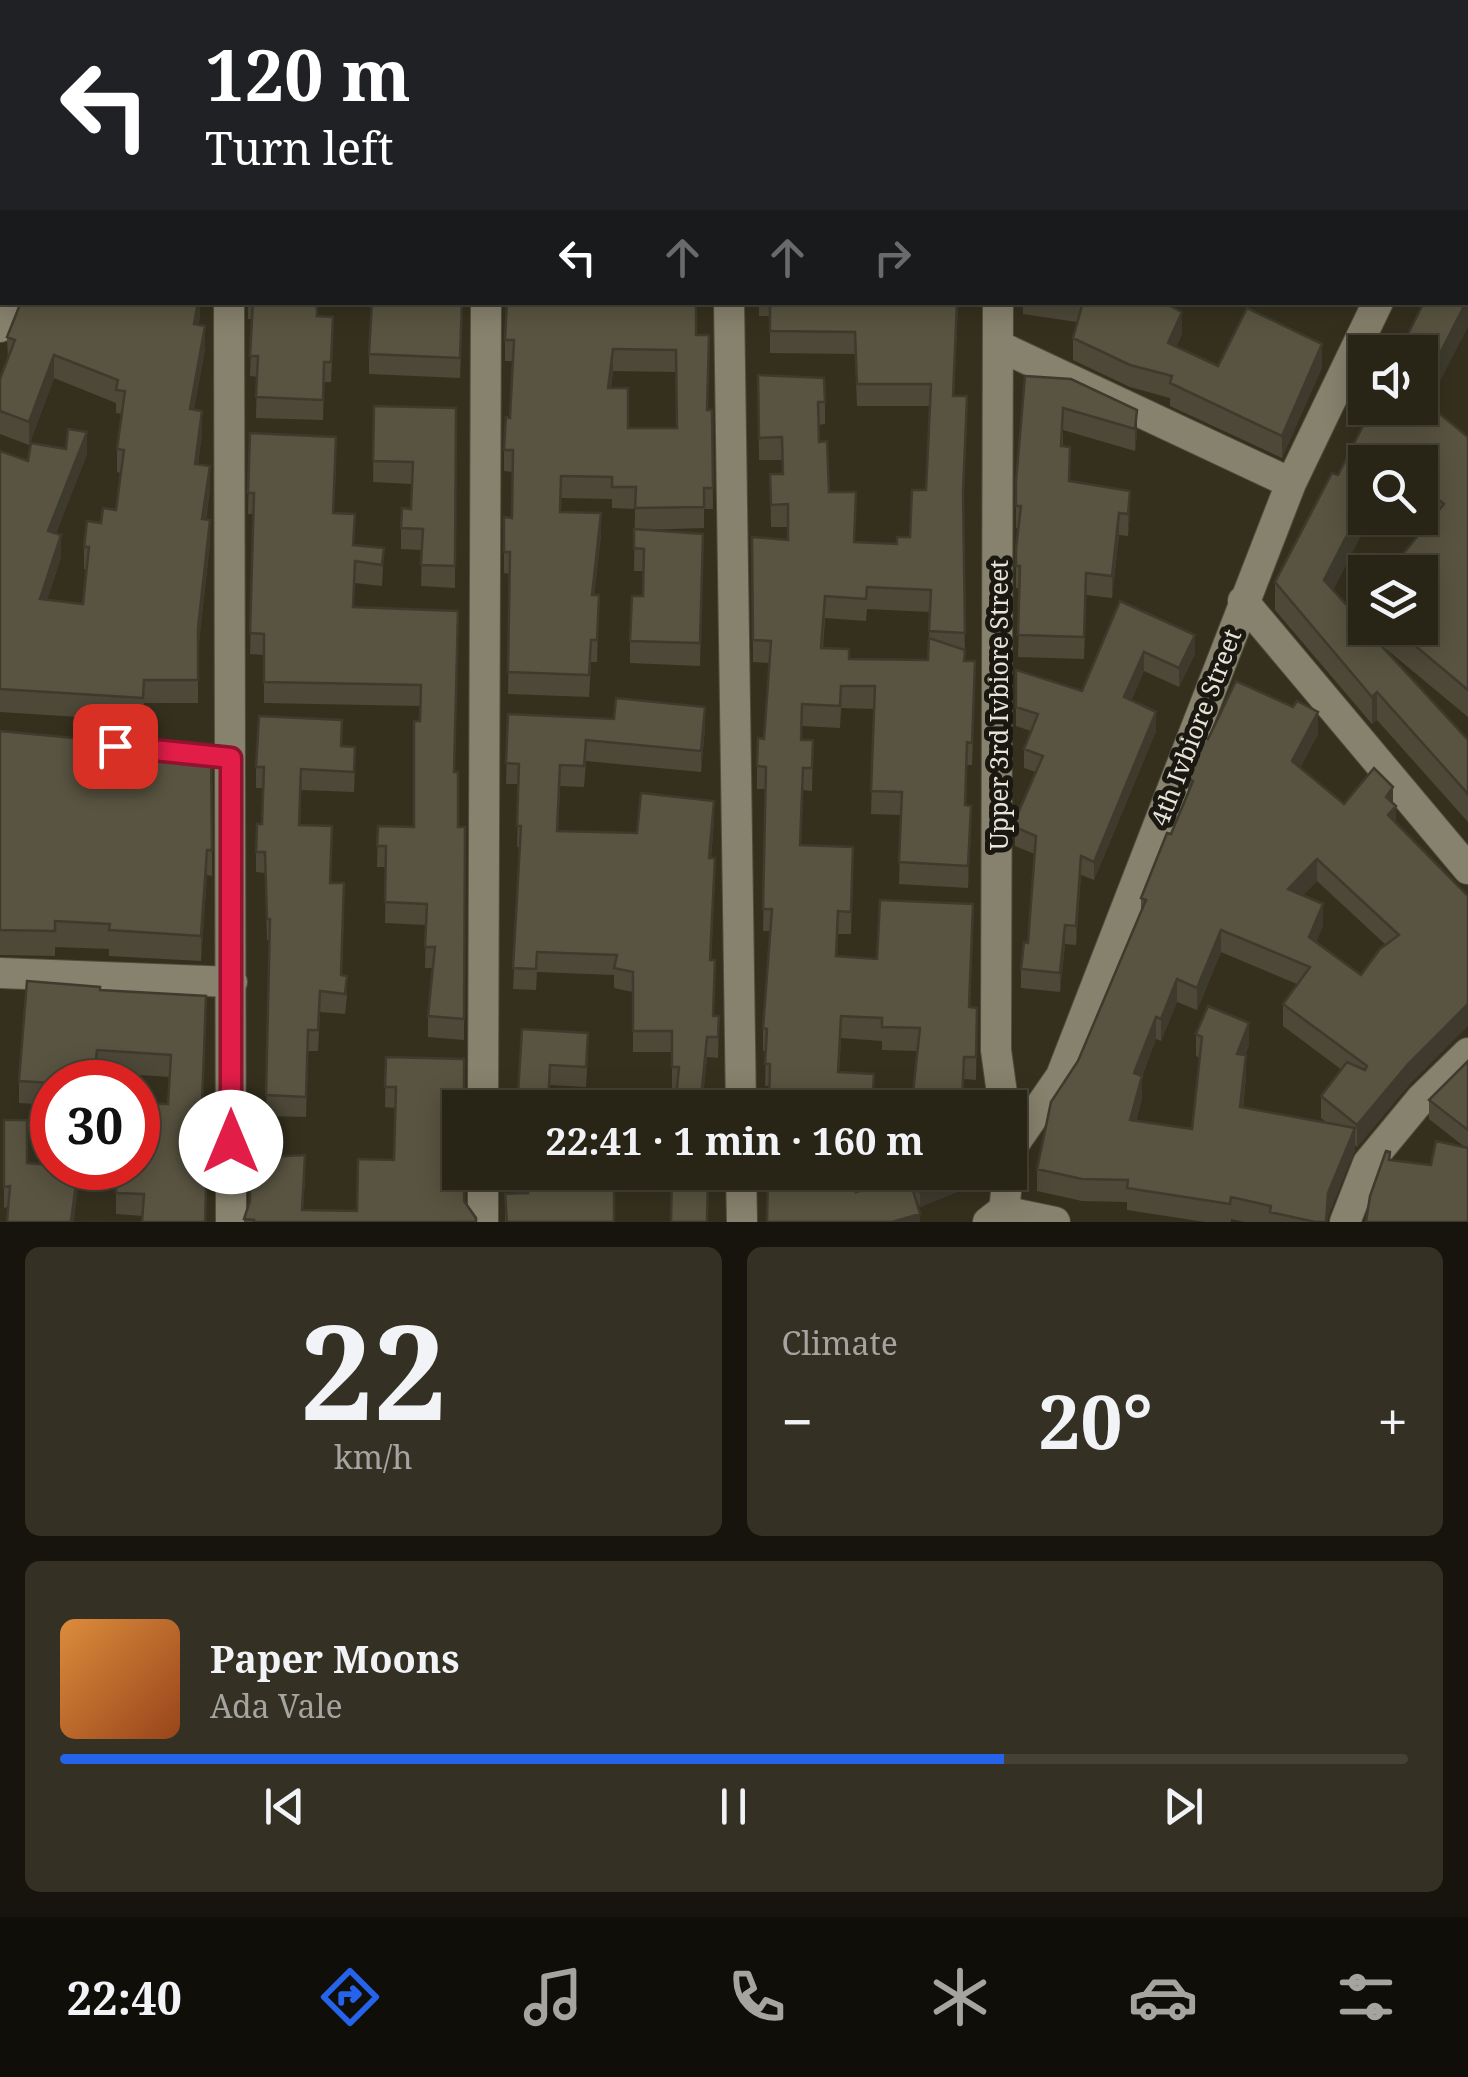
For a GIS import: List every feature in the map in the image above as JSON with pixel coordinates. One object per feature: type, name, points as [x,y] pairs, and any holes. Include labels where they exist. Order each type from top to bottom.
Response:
[{"type":"street","points":[[229,305],[231,1222]]},
{"type":"street","points":[[484,1090],[486,305]]},
{"type":"street","points":[[729,305],[740,1090]]},
{"type":"street","name":"Upper 3rd Ivbiore Street","points":[[998,305],[996,1050],[1002,1090]]},
{"type":"street","name":"4th Ivbiore Street","points":[[1027,1125],[1061,1076],[1290,483],[1377,305]]},
{"type":"street","points":[[999,346],[1290,483]]},
{"type":"street","points":[[1243,600],[1468,868]]},
{"type":"street","points":[[192,754],[231,758]]},
{"type":"street","points":[[0,973],[232,982]]},
{"type":"street","points":[[1345,1222],[1368,1163],[1421,1099],[1468,1054]]},
{"type":"street","points":[[483,1190],[483,1222]]},
{"type":"street","points":[[742,1190],[742,1222]]},
{"type":"street","points":[[1004,1190],[998,1218],[1055,1222]]},
{"type":"building","points":[[20,305],[197,305],[194,324],[205,326],[190,409],[202,411],[195,464],[210,466],[202,519],[210,520],[198,628],[198,680],[144,680],[143,698],[0,689],[0,451],[28,461],[31,443],[66,449],[68,429],[87,432],[48,531],[61,535],[40,599],[83,604],[89,547],[84,547],[87,521],[101,523],[103,508],[116,510],[124,450],[117,449],[125,391],[116,390],[118,380],[54,355],[29,422],[0,411],[0,379],[15,340],[7,337]]},
{"type":"building","points":[[253,305],[317,305],[317,316],[333,317],[331,362],[324,362],[323,400],[256,397],[258,356],[250,356]]},
{"type":"building","points":[[372,305],[462,305],[460,358],[369,354]]},
{"type":"building","points":[[507,305],[696,305],[696,335],[709,335],[707,410],[712,410],[713,488],[704,488],[704,507],[635,508],[636,487],[612,487],[612,477],[561,476],[560,512],[601,513],[592,595],[599,595],[597,640],[591,640],[589,675],[508,672],[510,552],[504,552],[504,517],[512,518],[513,450],[504,450],[506,417],[510,418],[514,340],[505,340]],"holes":[[[613,349],[676,350],[677,428],[628,428],[628,388],[608,388]]]},
{"type":"building","points":[[770,305],[957,305],[953,396],[967,396],[963,492],[965,633],[929,631],[931,590],[867,587],[866,599],[825,596],[821,648],[849,649],[849,659],[928,660],[929,638],[965,650],[964,661],[975,661],[972,743],[967,742],[965,805],[971,806],[968,866],[899,862],[902,792],[871,791],[875,686],[841,686],[840,706],[802,704],[801,740],[813,740],[812,768],[803,768],[800,845],[853,847],[851,912],[838,911],[836,956],[877,959],[880,900],[973,904],[969,1007],[977,1008],[976,1057],[964,1057],[963,1090],[913,1090],[920,1028],[882,1027],[882,1018],[841,1016],[838,1072],[874,1074],[873,1090],[769,1090],[770,1064],[765,1064],[767,1029],[763,1028],[772,909],[763,909],[766,767],[757,766],[758,738],[764,739],[771,641],[753,640],[752,537],[788,540],[788,504],[771,505],[770,474],[783,474],[782,437],[759,438],[758,375],[824,378],[825,402],[818,402],[819,442],[827,441],[829,492],[856,492],[854,542],[897,544],[897,537],[910,537],[912,490],[926,490],[931,384],[857,384],[855,332],[770,331]]},
{"type":"building","points":[[1082,305],[1168,305],[1182,312],[1168,343],[1218,366],[1247,308],[1322,344],[1282,436],[1170,383],[1172,376],[1130,365],[1073,338]]},
{"type":"building","points":[[1422,305],[1464,305],[1438,357],[1438,335],[1408,335]]},
{"type":"building","points":[[1025,376],[1071,379],[1137,410],[1135,429],[1063,408],[1061,446],[1070,447],[1069,481],[1130,491],[1128,514],[1119,513],[1112,576],[1086,573],[1084,637],[1018,635],[1020,566],[1016,566],[1016,549],[1021,506],[1016,506],[1016,482]]},
{"type":"building","points":[[374,406],[456,408],[455,566],[421,565],[423,529],[401,528],[402,508],[411,509],[413,462],[373,461]]},
{"type":"building","points":[[1438,413],[1468,437],[1468,690],[1414,645],[1438,645],[1438,555],[1402,555],[1418,535],[1438,535],[1438,511],[1444,504],[1438,499],[1438,445],[1353,445],[1363,425],[1438,425]]},
{"type":"building","points":[[250,433],[336,437],[333,513],[355,514],[353,545],[384,548],[382,565],[355,561],[353,607],[458,611],[454,772],[458,772],[458,827],[465,827],[464,1019],[428,1016],[435,947],[425,947],[427,904],[385,902],[386,846],[377,846],[378,826],[414,827],[414,721],[420,721],[421,685],[264,682],[264,634],[250,633],[254,493],[248,493]]},
{"type":"building","points":[[1348,455],[1348,533],[1324,580],[1348,606],[1348,645],[1381,645],[1468,740],[1468,794],[1377,692],[1372,697],[1275,582],[1332,473],[1338,475]]},
{"type":"building","points":[[634,529],[703,534],[700,643],[630,641],[632,596],[643,596],[644,549],[634,548]]},
{"type":"building","points":[[1120,601],[1195,635],[1179,668],[1144,652],[1124,697],[1156,712],[1094,862],[1081,856],[1076,926],[1065,925],[1060,973],[1021,969],[1024,942],[1028,943],[1036,836],[1015,827],[1015,820],[1043,756],[1024,749],[1038,714],[1016,707],[1016,670],[1082,691]]},
{"type":"building","points":[[1236,681],[1293,707],[1297,701],[1318,712],[1292,761],[1344,804],[1374,768],[1393,787],[1386,797],[1396,806],[1388,815],[1468,896],[1468,1004],[1408,1064],[1357,1125],[1321,1096],[1347,1062],[1365,1070],[1367,1066],[1283,1004],[1310,967],[1221,930],[1197,988],[1177,979],[1161,1019],[1156,1017],[1134,1073],[1142,1076],[1130,1120],[1192,1129],[1202,1037],[1196,1034],[1208,1006],[1249,1023],[1237,1054],[1246,1055],[1240,1107],[1355,1128],[1328,1193],[1326,1222],[1270,1212],[1271,1206],[1231,1197],[1230,1204],[1127,1188],[1128,1180],[1082,1179],[1037,1169],[1051,1102],[1078,1061],[1146,900],[1141,898],[1167,833],[1171,834],[1193,781],[1188,778],[1204,737],[1208,739]],"holes":[[[1317,859],[1399,935],[1380,949],[1361,975],[1309,937],[1323,904],[1288,889]]]},
{"type":"building","points":[[616,698],[705,707],[701,751],[586,740],[584,766],[560,765],[557,831],[637,833],[641,793],[714,801],[709,858],[715,858],[710,960],[715,960],[713,1016],[719,1016],[718,1037],[707,1037],[702,1090],[677,1090],[679,1067],[672,1067],[672,1031],[633,1031],[633,972],[614,968],[617,955],[537,952],[536,969],[513,968],[521,826],[517,826],[519,764],[506,763],[508,714],[614,719]]},
{"type":"building","points":[[259,716],[342,720],[341,746],[355,747],[354,772],[301,769],[299,825],[332,826],[330,883],[344,883],[341,975],[347,976],[345,994],[320,991],[318,1030],[308,1030],[306,1097],[266,1095],[270,919],[265,852],[256,852],[257,824],[262,824],[264,767],[256,767]]},
{"type":"building","points":[[0,731],[211,751],[212,850],[207,850],[201,936],[109,930],[110,924],[55,921],[55,931],[0,930]]},
{"type":"building","points":[[27,981],[206,996],[202,1105],[212,1106],[212,1160],[207,1160],[205,1222],[142,1222],[144,1194],[116,1193],[160,1190],[160,1104],[168,1104],[171,1055],[97,1050],[96,1060],[30,1060],[30,1082],[19,1081]]},
{"type":"building","points":[[522,1029],[588,1033],[586,1067],[550,1065],[549,1090],[518,1090]]},
{"type":"building","points":[[386,1057],[464,1059],[464,1090],[442,1090],[442,1190],[464,1190],[464,1201],[476,1222],[244,1219],[250,1201],[250,1158],[305,1155],[302,1210],[357,1211],[358,1159],[394,1160],[396,1087],[385,1087]]},
{"type":"building","points":[[1468,1061],[1468,1130],[1429,1100]]},
{"type":"building","points":[[4,1120],[27,1120],[30,1190],[75,1190],[71,1222],[7,1222],[10,1186],[4,1187]]},
{"type":"building","points":[[1436,1141],[1468,1148],[1468,1222],[1366,1222],[1370,1196],[1386,1151],[1390,1152],[1389,1160],[1431,1165]]},
{"type":"building","points":[[614,1190],[614,1222],[507,1222],[505,1194]]},
{"type":"building","points":[[672,1190],[708,1190],[707,1222],[671,1222]]},
{"type":"building","points":[[768,1190],[913,1190],[920,1214],[892,1222],[767,1222]]},
{"type":"route","points":[[115,746],[231,758],[231,1142]]}]
